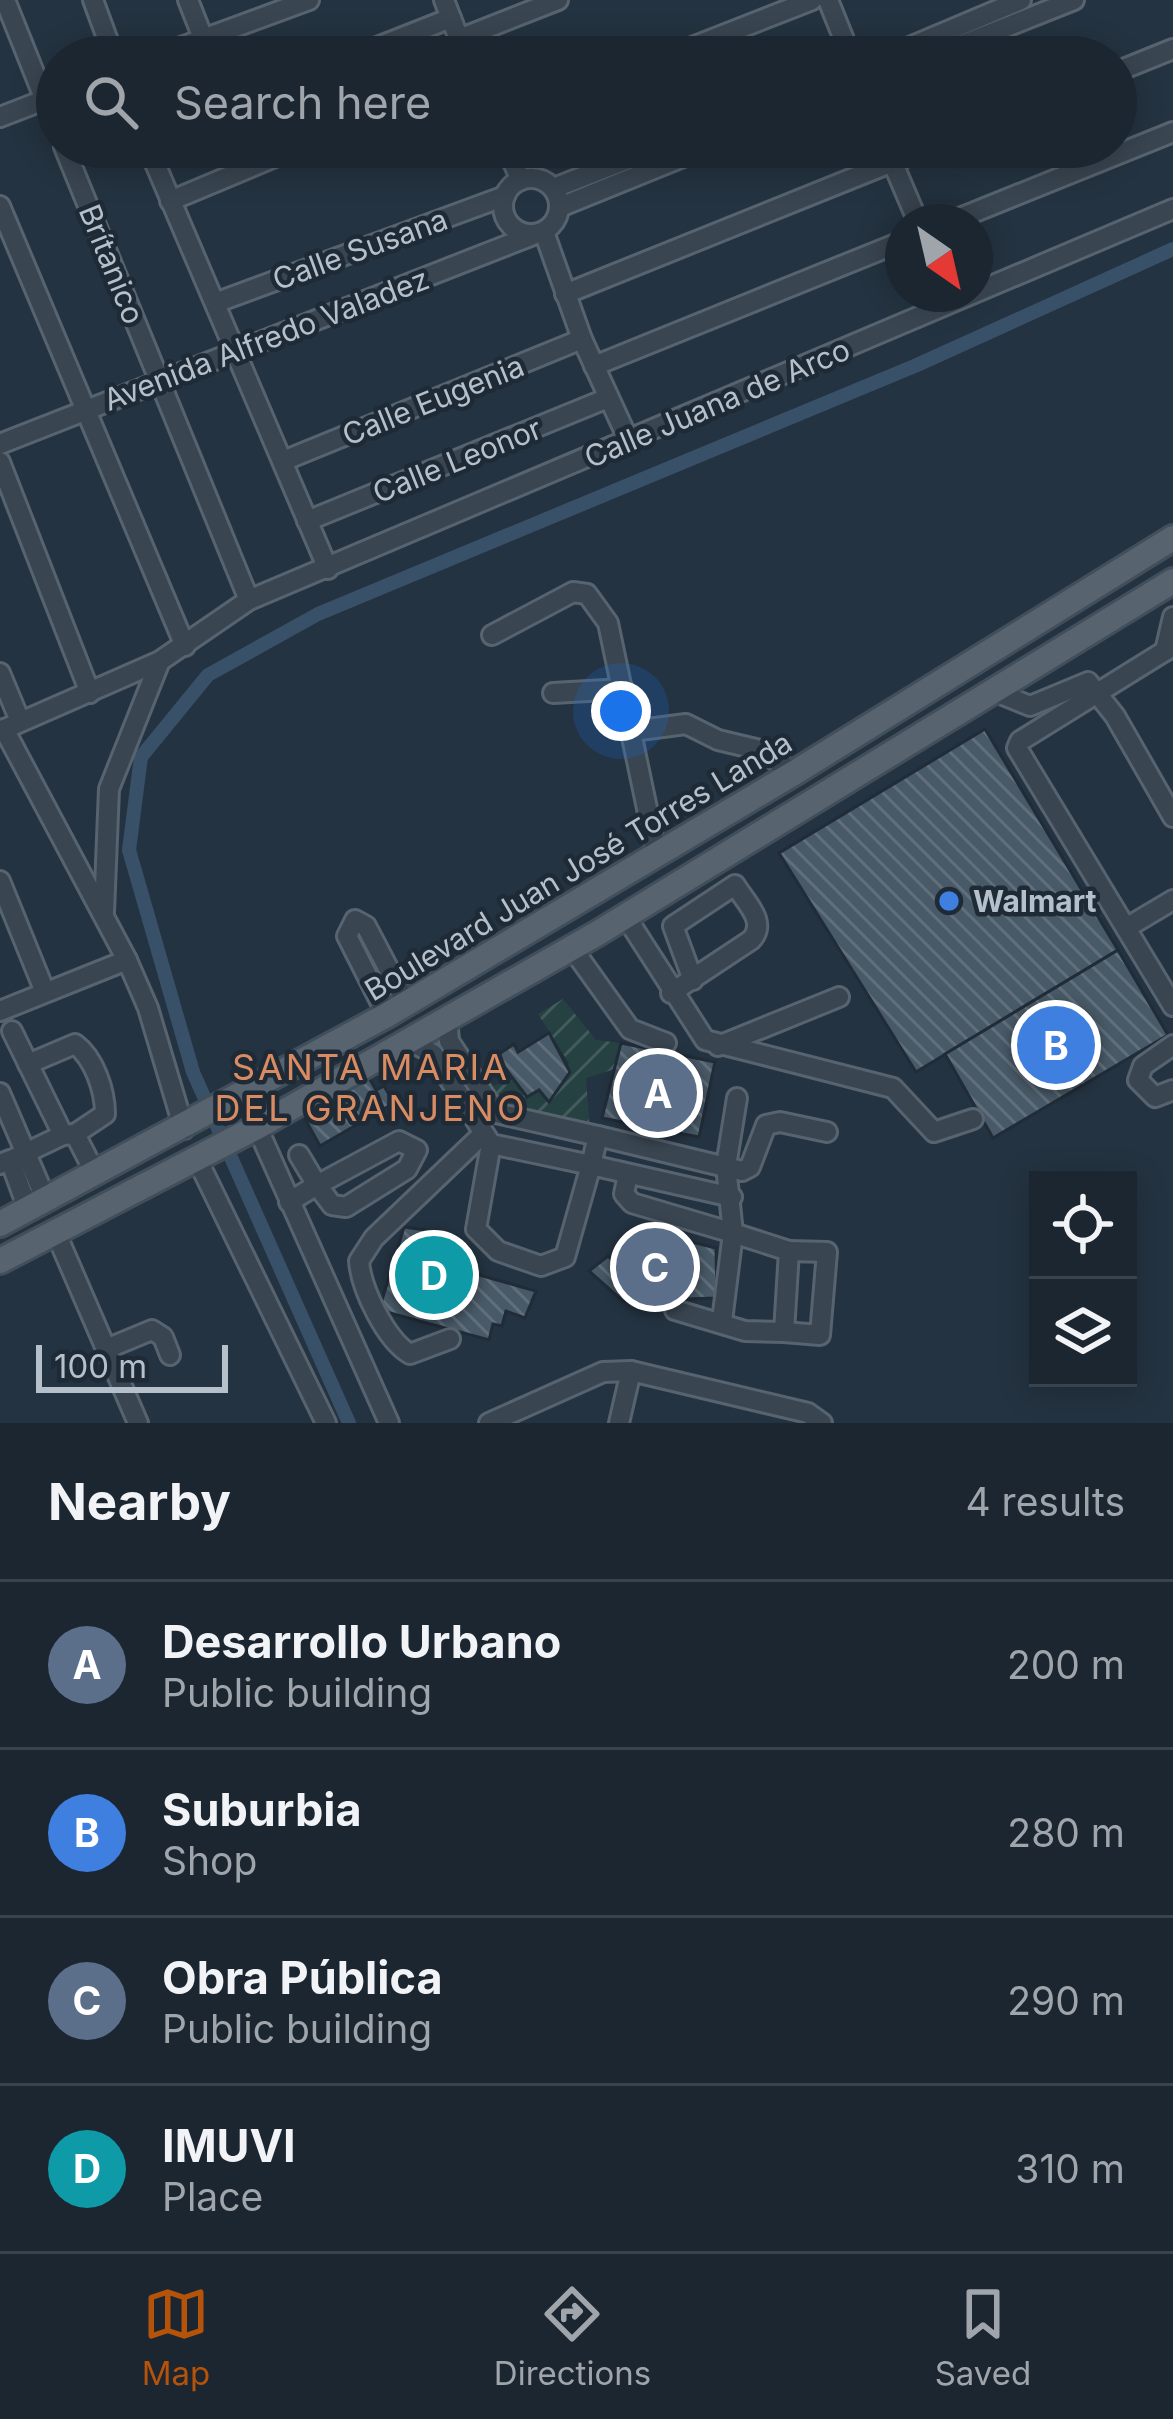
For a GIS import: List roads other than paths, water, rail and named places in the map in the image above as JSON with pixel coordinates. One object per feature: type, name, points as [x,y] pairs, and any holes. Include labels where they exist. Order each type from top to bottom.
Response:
[{"type":"main road","name":"Boulevard Juan José Torres Landa","points":[[0,1224],[234,1101],[392,1001],[657,856],[1173,538]]},
{"type":"main road","name":"Boulevard Juan José Torres Landa","points":[[0,1261],[252,1130],[626,917],[1173,581]]},
{"type":"street","points":[[5,0],[36,65]]},
{"type":"street","points":[[93,0],[106,36]]},
{"type":"street","points":[[188,0],[202,36]]},
{"type":"street","points":[[209,36],[309,0]]},
{"type":"street","points":[[486,36],[557,0]]},
{"type":"street","points":[[720,36],[812,0]]},
{"type":"street","points":[[828,0],[842,36]]},
{"type":"street","points":[[936,36],[1021,0]]},
{"type":"street","points":[[984,36],[1074,0]]},
{"type":"street","points":[[394,36],[447,9]]},
{"type":"street","points":[[1137,64],[1173,49]]},
{"type":"street","points":[[0,117],[36,103]]},
{"type":"street","points":[[1137,147],[1173,132]]},
{"type":"street","name":"Brítanico","points":[[73,168],[249,600]]},
{"type":"street","points":[[157,168],[328,569]]},
{"type":"street","points":[[170,201],[249,168]]},
{"type":"street","points":[[516,168],[521,180]]},
{"type":"street","points":[[538,233],[557,198],[617,168]]},
{"type":"street","points":[[557,198],[646,168]]},
{"type":"street","points":[[565,294],[857,168]]},
{"type":"street","points":[[895,168],[910,204]]},
{"type":"street","points":[[993,205],[1084,168]]},
{"type":"street","points":[[557,198],[533,178],[521,180],[505,196],[508,223],[538,233],[628,439]]},
{"type":"street","name":"Calle Susana","points":[[215,303],[505,196]]},
{"type":"street","points":[[0,206],[184,646]]},
{"type":"street","name":"Calle Juana de Arco","points":[[993,282],[1173,209]]},
{"type":"street","name":"Avenida Alfredo Valadez","points":[[0,444],[538,233]]},
{"type":"street","points":[[594,366],[885,248]]},
{"type":"street","name":"Calle Juana de Arco","points":[[8,727],[160,661],[249,600],[922,312]]},
{"type":"street","name":"Calle Eugenia","points":[[283,461],[582,340]]},
{"type":"street","name":"Calle Leonor","points":[[307,521],[608,398]]},
{"type":"street","points":[[0,462],[90,693]]},
{"type":"street","points":[[492,635],[565,593],[587,594],[608,623],[657,856]]},
{"type":"street","points":[[1173,616],[1169,648],[1020,741],[1017,748],[1173,1006]]},
{"type":"street","points":[[104,917],[110,788],[160,661]]},
{"type":"street","points":[[0,673],[8,727],[128,960],[191,1125]]},
{"type":"street","points":[[993,692],[1030,706],[1084,681],[1098,692],[1173,817]]},
{"type":"street","points":[[553,693],[623,688]]},
{"type":"street","points":[[632,731],[686,724],[718,740],[760,750],[794,773]]},
{"type":"street","points":[[671,993],[757,934],[758,921],[718,860]]},
{"type":"street","points":[[0,881],[45,992]]},
{"type":"street","points":[[693,980],[673,926],[735,885]]},
{"type":"street","points":[[1126,928],[1173,900]]},
{"type":"street","points":[[626,917],[694,1030],[718,1046],[893,1088],[934,1132],[973,1119]]},
{"type":"street","points":[[572,948],[630,1029],[666,1043]]},
{"type":"street","points":[[0,1011],[128,960]]},
{"type":"street","points":[[718,1046],[839,997]]},
{"type":"street","points":[[447,1017],[449,1041],[496,1113],[726,1166],[750,1167],[766,1125],[780,1122],[827,1132]]},
{"type":"street","points":[[12,1031],[96,1175]]},
{"type":"street","points":[[409,1040],[434,1054],[487,1139],[476,1229],[498,1251],[541,1266],[565,1256],[598,1136]]},
{"type":"street","points":[[12,1159],[105,1114],[102,1088],[85,1052],[75,1044],[28,1064]]},
{"type":"street","points":[[1173,1045],[1143,1066],[1138,1080],[1155,1097],[1173,1090]]},
{"type":"street","points":[[0,1093],[12,1159],[37,1205]]},
{"type":"street","points":[[722,1321],[733,1233],[726,1166],[736,1098]]},
{"type":"street","points":[[252,1130],[389,1423]]},
{"type":"street","points":[[487,1139],[732,1197]]},
{"type":"street","points":[[450,1339],[410,1354],[399,1347],[360,1274],[364,1250],[487,1139]]},
{"type":"street","points":[[289,1202],[317,1185],[399,1141],[408,1141],[418,1150],[407,1169],[346,1208],[332,1205],[317,1185],[299,1155]]},
{"type":"street","points":[[206,1155],[324,1418],[300,1423]]},
{"type":"street","points":[[628,1174],[624,1194],[632,1203],[789,1251],[827,1252],[820,1335],[745,1331],[676,1310]]},
{"type":"street","points":[[55,1232],[138,1423]]},
{"type":"street","points":[[784,1332],[789,1251]]},
{"type":"street","points":[[347,1325],[378,1310]]},
{"type":"street","points":[[106,1348],[152,1330],[163,1337],[170,1355]]},
{"type":"street","points":[[619,1423],[631,1371]]},
{"type":"street","points":[[489,1423],[602,1372],[631,1371],[808,1413],[822,1423]]},
{"type":"waterway","points":[[349,1423],[193,1072],[129,850],[141,757],[208,675],[318,614],[917,365],[1173,249]]},
{"type":"place","name":"Walmart","points":[[949,901]]},
{"type":"place","name":"Suburbia","points":[[1056,1045]]},
{"type":"place","name":"Desarrollo Urbano","points":[[658,1093]]},
{"type":"place","name":"Obra Pública","points":[[655,1267]]},
{"type":"place","name":"IMUVI","points":[[434,1275]]},
{"type":"district","name":"SANTA MARIA DEL GRANJENO","points":[[371,1088]]}]
